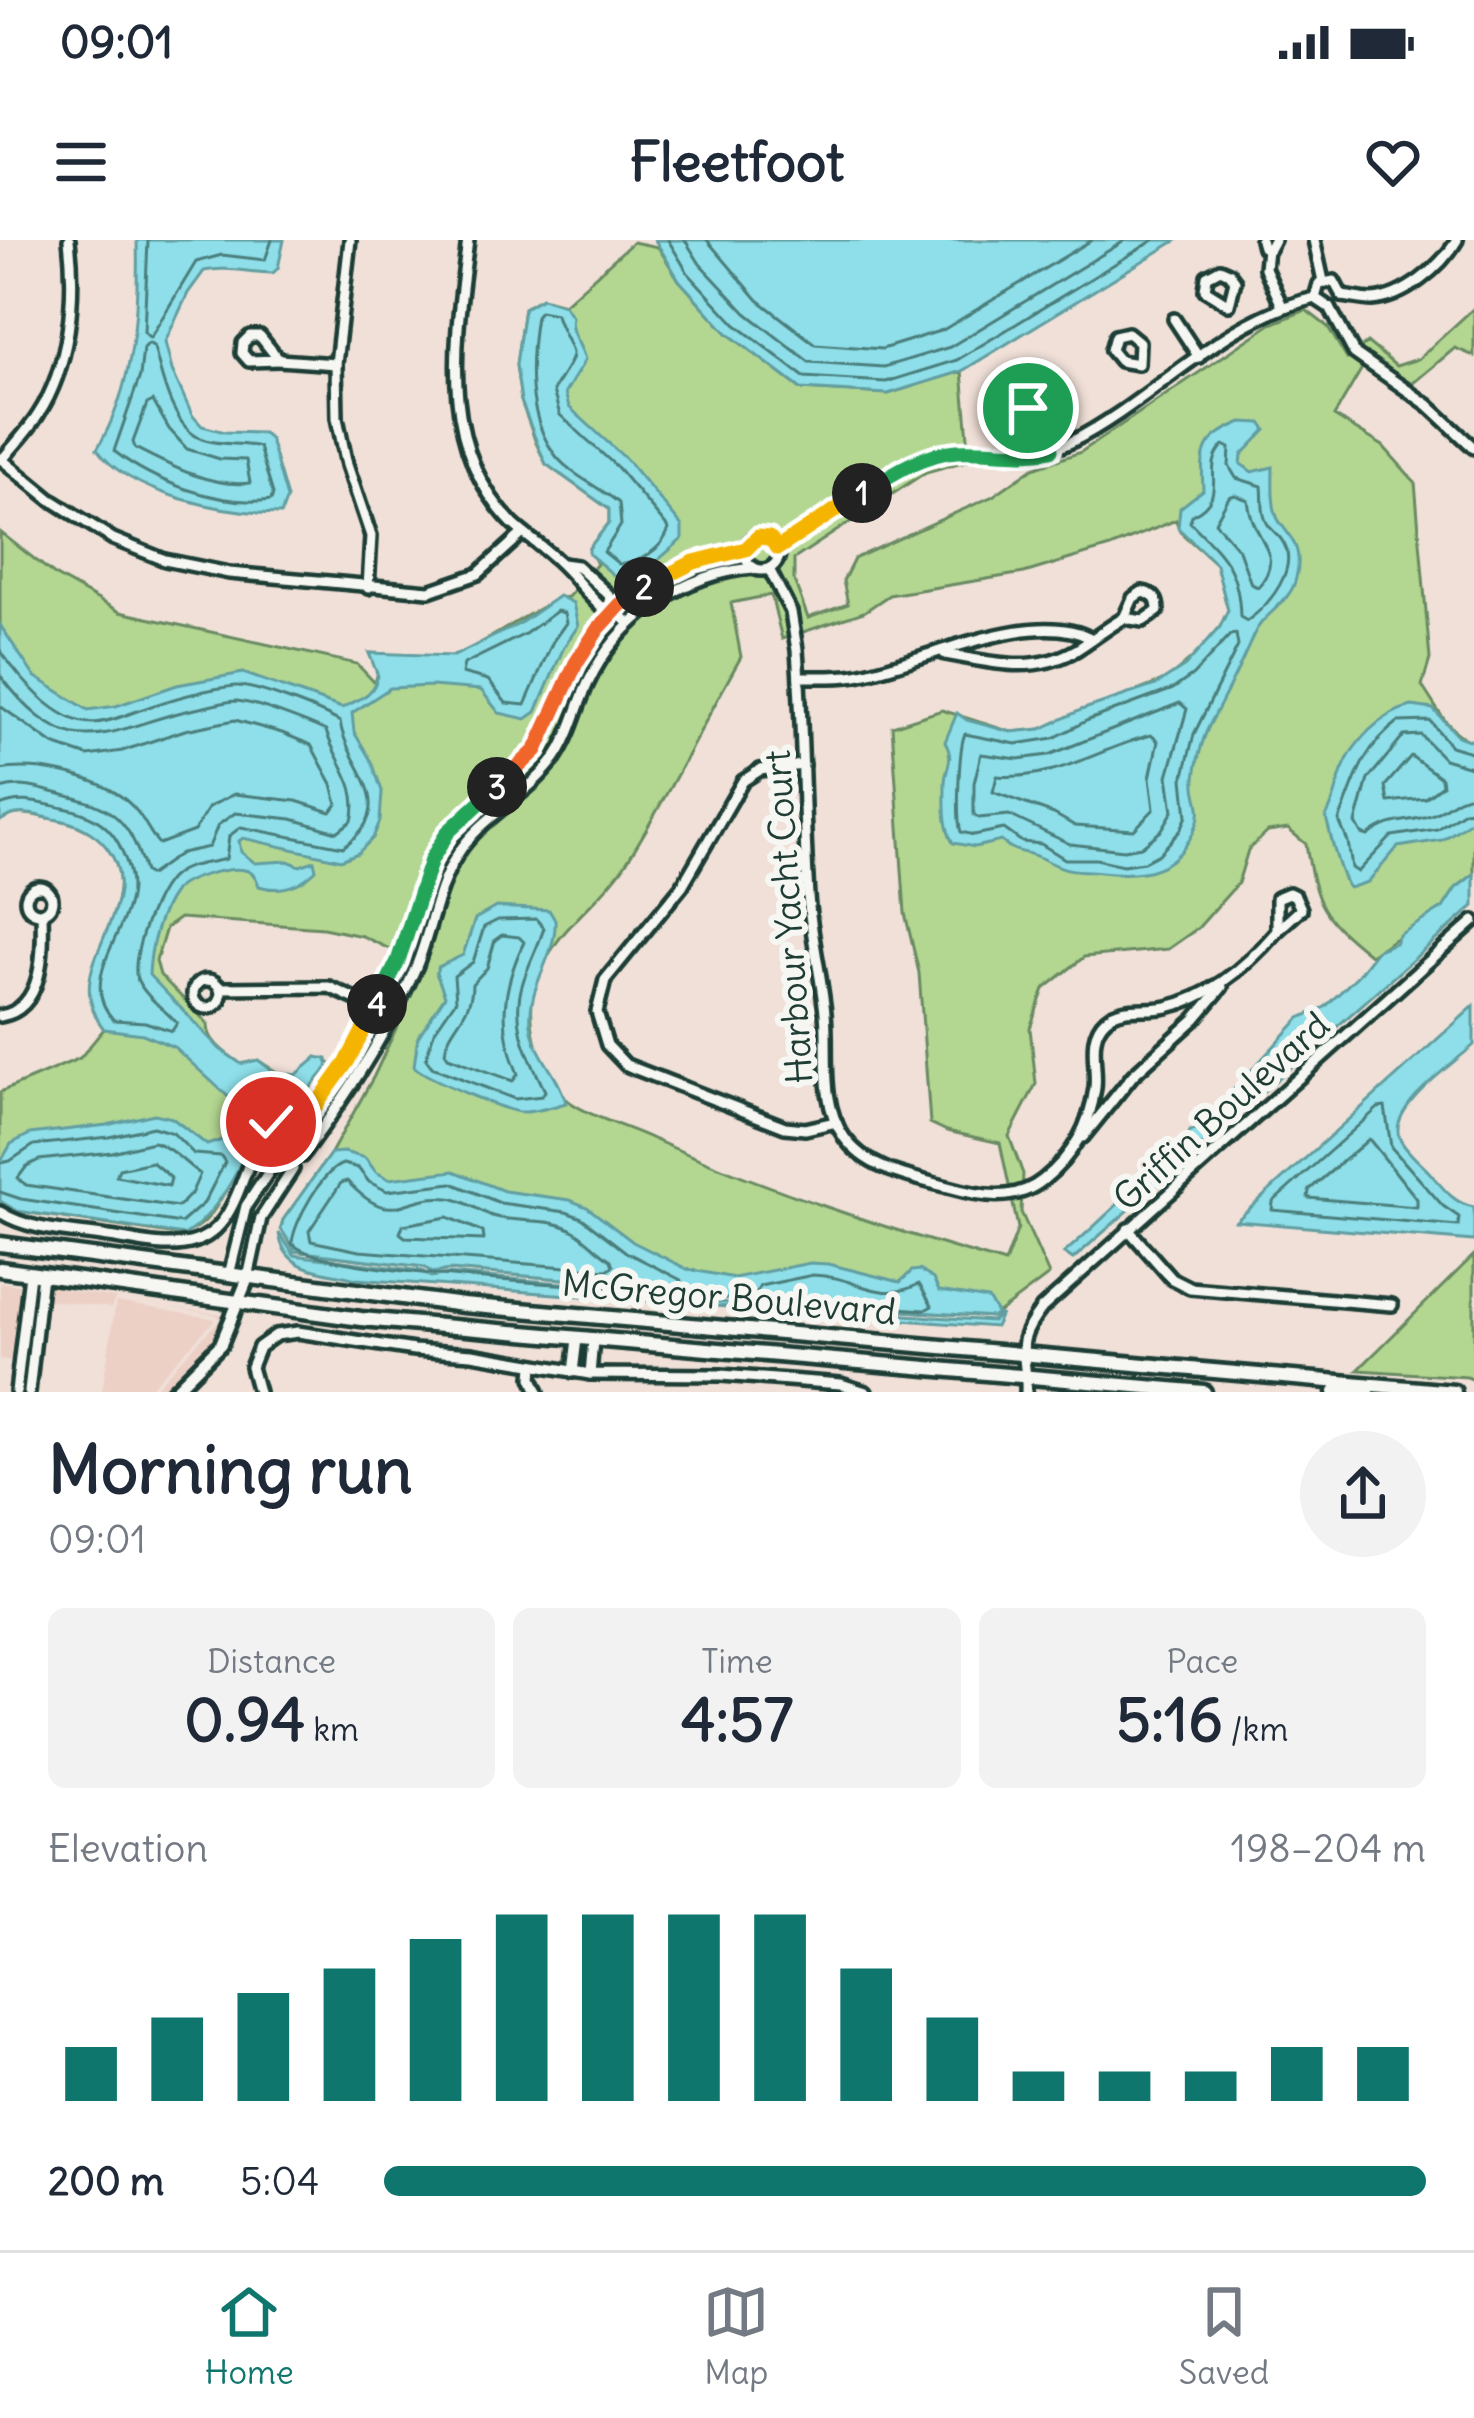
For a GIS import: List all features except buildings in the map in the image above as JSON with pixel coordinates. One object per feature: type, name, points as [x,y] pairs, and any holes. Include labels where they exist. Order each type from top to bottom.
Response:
[{"type":"main road","name":"McGregor Boulevard","points":[[0,1244],[463,1305],[1454,1392]]},
{"type":"main road","name":"McGregor Boulevard","points":[[0,1269],[361,1319],[1204,1392]]},
{"type":"main road","points":[[1335,1392],[1387,1392]]},
{"type":"street","points":[[69,240],[71,308],[55,379],[38,416],[1,459],[94,529],[165,560],[229,573],[417,592],[460,584],[487,568],[524,533]]},
{"type":"street","points":[[350,240],[336,364],[341,442],[371,536],[368,588]]},
{"type":"street","points":[[468,240],[456,337],[457,406],[467,443],[484,482],[506,515],[562,564],[568,577],[601,607],[613,608]]},
{"type":"street","points":[[1314,240],[1323,281]]},
{"type":"street","points":[[1342,296],[1374,300],[1398,290],[1426,275],[1457,240]]},
{"type":"street","points":[[1267,243],[1265,268],[1282,306]]},
{"type":"street","points":[[1323,281],[1338,284],[1342,296],[1330,308]]},
{"type":"street","points":[[1315,298],[1323,281]]},
{"type":"street","points":[[778,548],[920,461],[962,451],[1019,455],[1051,450],[1086,434],[1244,326],[1282,306],[1315,298],[1330,308],[1354,352],[1428,405],[1474,448]]},
{"type":"street","points":[[1229,305],[1244,326]]},
{"type":"street","points":[[1174,319],[1199,357]]},
{"type":"street","points":[[279,360],[336,364]]},
{"type":"street","points":[[1138,364],[1154,388]]},
{"type":"street","points":[[1040,411],[1051,450]]},
{"type":"street","points":[[754,568],[746,560],[752,539],[763,537],[778,548]]},
{"type":"street","points":[[302,1156],[350,1089],[396,1011],[457,855],[551,764],[599,663],[629,623],[686,586],[726,572],[769,568],[778,557],[778,548]]},
{"type":"street","points":[[292,1139],[347,1062],[375,1008],[398,961],[427,869],[441,843],[536,750],[576,663],[613,608],[674,570],[746,549]]},
{"type":"street","points":[[562,564],[577,566],[610,596],[613,608],[629,623]]},
{"type":"street","name":"Harbour Yacht Court","points":[[769,568],[794,623],[808,898],[825,1010],[830,1102],[853,1148],[891,1172],[991,1197],[1022,1193],[1041,1182],[1146,1060],[1195,1019],[1277,931]]},
{"type":"street","points":[[584,591],[593,581]]},
{"type":"street","points":[[942,653],[1013,666],[1035,665],[1067,655],[1124,618]]},
{"type":"street","points":[[799,677],[856,675],[1036,628],[1077,630],[1092,639]]},
{"type":"street","points":[[802,765],[760,770],[743,781],[682,886],[605,980],[598,1023],[612,1053],[634,1070],[774,1124],[805,1129],[836,1122]]},
{"type":"street","points":[[0,1016],[15,1012],[32,995],[42,913]]},
{"type":"street","name":"Griffin Boulevard","points":[[1021,1352],[1023,1336],[1042,1308],[1474,921]]},
{"type":"street","name":"Harbour Yacht Court","points":[[1079,1141],[1094,1094],[1093,1045],[1101,1023],[1121,1010],[1169,1007],[1230,978]]},
{"type":"street","points":[[220,988],[329,987],[375,1008]]},
{"type":"street","points":[[0,1212],[32,1225],[161,1244],[192,1243],[209,1234],[223,1218],[271,1122],[289,1109],[307,1118]]},
{"type":"street","points":[[240,1301],[229,1275],[246,1206],[278,1158]]},
{"type":"street","points":[[173,1392],[221,1344],[248,1278],[261,1218],[292,1169]]},
{"type":"street","points":[[1128,1229],[1172,1279],[1190,1288],[1392,1305]]},
{"type":"street","points":[[29,1392],[25,1377],[36,1274]]},
{"type":"street","points":[[258,1392],[251,1378],[254,1356],[266,1340],[288,1332],[590,1374],[721,1375],[841,1384],[866,1392]]},
{"type":"street","points":[[573,1372],[577,1339]]},
{"type":"street","points":[[590,1374],[593,1340]]},
{"type":"street","points":[[1021,1352],[1027,1392]]},
{"type":"street","points":[[533,1365],[538,1392]]},
{"type":"street","points":[[618,1390],[620,1376]]},
{"type":"street","points":[[16,1392],[25,1377]]},
{"type":"shaded area","points":[[0,1276],[116,1298],[111,1308],[42,1299],[35,1361],[18,1358],[26,1282]]},
{"type":"shaded area","points":[[0,1282],[24,1286],[13,1361],[0,1359]]},
{"type":"shaded area","points":[[116,1302],[216,1319],[146,1392],[102,1392]]},
{"type":"shaded area","points":[[173,1308],[229,1315],[201,1360],[166,1392],[151,1392],[220,1319]]},
{"type":"green space","points":[[633,242],[658,247],[679,280],[727,333],[801,389],[888,394],[962,371],[970,460],[926,472],[794,559],[794,580],[808,618],[848,604],[843,581],[854,559],[993,496],[1033,468],[1081,452],[1271,324],[1306,310],[1328,327],[1347,359],[1367,342],[1396,366],[1418,359],[1474,308],[1474,356],[1455,348],[1412,384],[1368,358],[1334,416],[1383,446],[1415,482],[1430,659],[1422,686],[1450,726],[1474,742],[1474,874],[1456,888],[1443,908],[1370,955],[1323,908],[1306,844],[1288,829],[1268,832],[1248,850],[1238,883],[1198,928],[1168,949],[1084,957],[1044,989],[1030,1028],[1036,1084],[1009,1136],[1023,1174],[1021,1212],[1049,1275],[993,1317],[703,1297],[651,1286],[450,1270],[432,1273],[424,1267],[295,1251],[281,1229],[283,1220],[331,1153],[374,1076],[425,966],[362,936],[323,928],[180,918],[166,928],[156,961],[160,975],[208,1024],[214,1042],[224,1052],[241,1064],[258,1060],[289,1075],[301,1074],[317,1057],[329,1063],[302,1098],[277,1102],[261,1117],[206,1220],[190,1231],[170,1234],[17,1211],[0,1201],[0,1092],[80,1058],[104,1029],[90,997],[90,982],[119,888],[114,858],[84,829],[26,814],[0,821],[0,532],[56,576],[120,612],[357,664],[375,683],[378,672],[369,653],[425,658],[456,655],[568,597],[597,564],[589,548],[609,523],[609,509],[546,464],[521,401],[516,365],[524,308],[542,298],[564,304]],"holes":[[[1176,520],[1180,532],[1216,564],[1228,610],[1198,653],[1168,679],[1041,729],[1011,732],[942,710],[892,726],[905,913],[919,973],[930,1123],[1000,1143],[1018,1228],[1005,1263],[739,1175],[589,1113],[560,1092],[538,1049],[532,1016],[535,986],[564,933],[626,863],[741,657],[731,603],[771,595],[782,639],[864,612],[889,595],[1024,573],[1110,547]]]},
{"type":"green space","points":[[1474,1255],[1474,1380],[1358,1370]]},
{"type":"water","points":[[137,240],[284,240],[273,273],[204,271],[165,342],[172,370],[192,415],[202,426],[263,433],[270,439],[287,498],[281,514],[234,510],[155,490],[112,465],[97,449],[119,400],[132,348]]},
{"type":"water","points":[[655,240],[1177,240],[962,371],[888,394],[801,389],[727,333],[679,280]]},
{"type":"water","points":[[542,298],[564,305],[585,360],[565,393],[569,407],[627,460],[682,526],[682,539],[653,564],[628,576],[617,578],[589,554],[609,523],[609,509],[546,464],[521,401],[516,365],[524,308]]},
{"type":"water","points":[[1242,422],[1261,423],[1266,430],[1242,455],[1241,464],[1252,472],[1273,467],[1275,509],[1295,546],[1298,568],[1288,595],[1257,628],[1206,732],[1195,779],[1199,818],[1189,840],[1170,862],[1132,873],[1065,868],[1001,841],[975,847],[953,843],[945,814],[950,758],[945,742],[957,713],[1011,732],[1041,729],[1156,685],[1185,666],[1220,627],[1228,610],[1216,564],[1178,528],[1180,508],[1203,490],[1204,455],[1212,440]]},
{"type":"water","points":[[559,596],[573,603],[578,626],[536,712],[526,719],[499,713],[481,690],[390,688],[352,713],[354,732],[382,791],[380,821],[373,838],[358,853],[341,860],[243,838],[241,852],[255,863],[288,861],[300,866],[314,861],[316,870],[297,884],[275,889],[259,886],[248,871],[209,874],[180,886],[164,910],[149,975],[220,1049],[241,1064],[258,1060],[274,1072],[296,1075],[317,1057],[327,1059],[328,1067],[302,1098],[273,1104],[250,1130],[243,1129],[235,1103],[174,1047],[143,1034],[104,1029],[94,1013],[90,982],[116,905],[118,873],[106,847],[84,828],[26,814],[0,821],[0,625],[34,676],[88,710],[116,706],[177,685],[243,673],[342,708],[364,696],[375,683],[378,676],[369,653],[454,656],[519,624]]},
{"type":"water","points":[[1412,706],[1433,709],[1458,736],[1474,742],[1474,819],[1442,840],[1398,847],[1368,882],[1349,888],[1326,817],[1347,760],[1361,740],[1379,722]]},
{"type":"water","points":[[1474,874],[1474,906],[1073,1259],[1064,1253],[1187,1139],[1300,1018],[1325,1007],[1377,950],[1395,943],[1399,935],[1443,908],[1456,888]]},
{"type":"water","points":[[496,907],[549,910],[555,920],[552,946],[533,996],[531,1024],[566,1103],[519,1112],[464,1092],[414,1066],[418,1037],[445,996],[438,967],[463,955],[475,919]]},
{"type":"water","points":[[1474,1006],[1474,1045],[1413,1099],[1399,1125],[1399,1137],[1449,1194],[1474,1207],[1474,1241],[1236,1221]]},
{"type":"water","points":[[154,1114],[172,1118],[207,1145],[234,1136],[245,1143],[223,1195],[184,1235],[17,1211],[0,1201],[0,1163],[11,1144],[30,1134]]},
{"type":"water","points":[[331,1153],[365,1158],[389,1179],[454,1171],[504,1191],[570,1200],[587,1207],[633,1242],[687,1269],[734,1278],[810,1263],[828,1264],[900,1282],[920,1270],[933,1279],[939,1291],[988,1299],[997,1313],[993,1317],[703,1297],[651,1286],[450,1270],[432,1273],[424,1267],[295,1251],[281,1229],[283,1220]]},
{"type":"water","points":[[279,1233],[294,1255],[422,1271],[431,1277],[449,1274],[650,1290],[702,1301],[992,1321],[1001,1314],[995,1327],[356,1279],[297,1263],[282,1246]]},
{"type":"tunnel","points":[[278,1158],[292,1139]]},
{"type":"route","points":[[271,1122],[289,1109],[307,1118],[332,1084],[361,1038],[398,961],[427,869],[441,843],[536,750],[576,663],[620,605],[674,570],[746,549],[752,539],[769,538],[778,548],[920,461],[949,452],[1019,455],[1051,450],[1040,411],[1028,408]]}]
